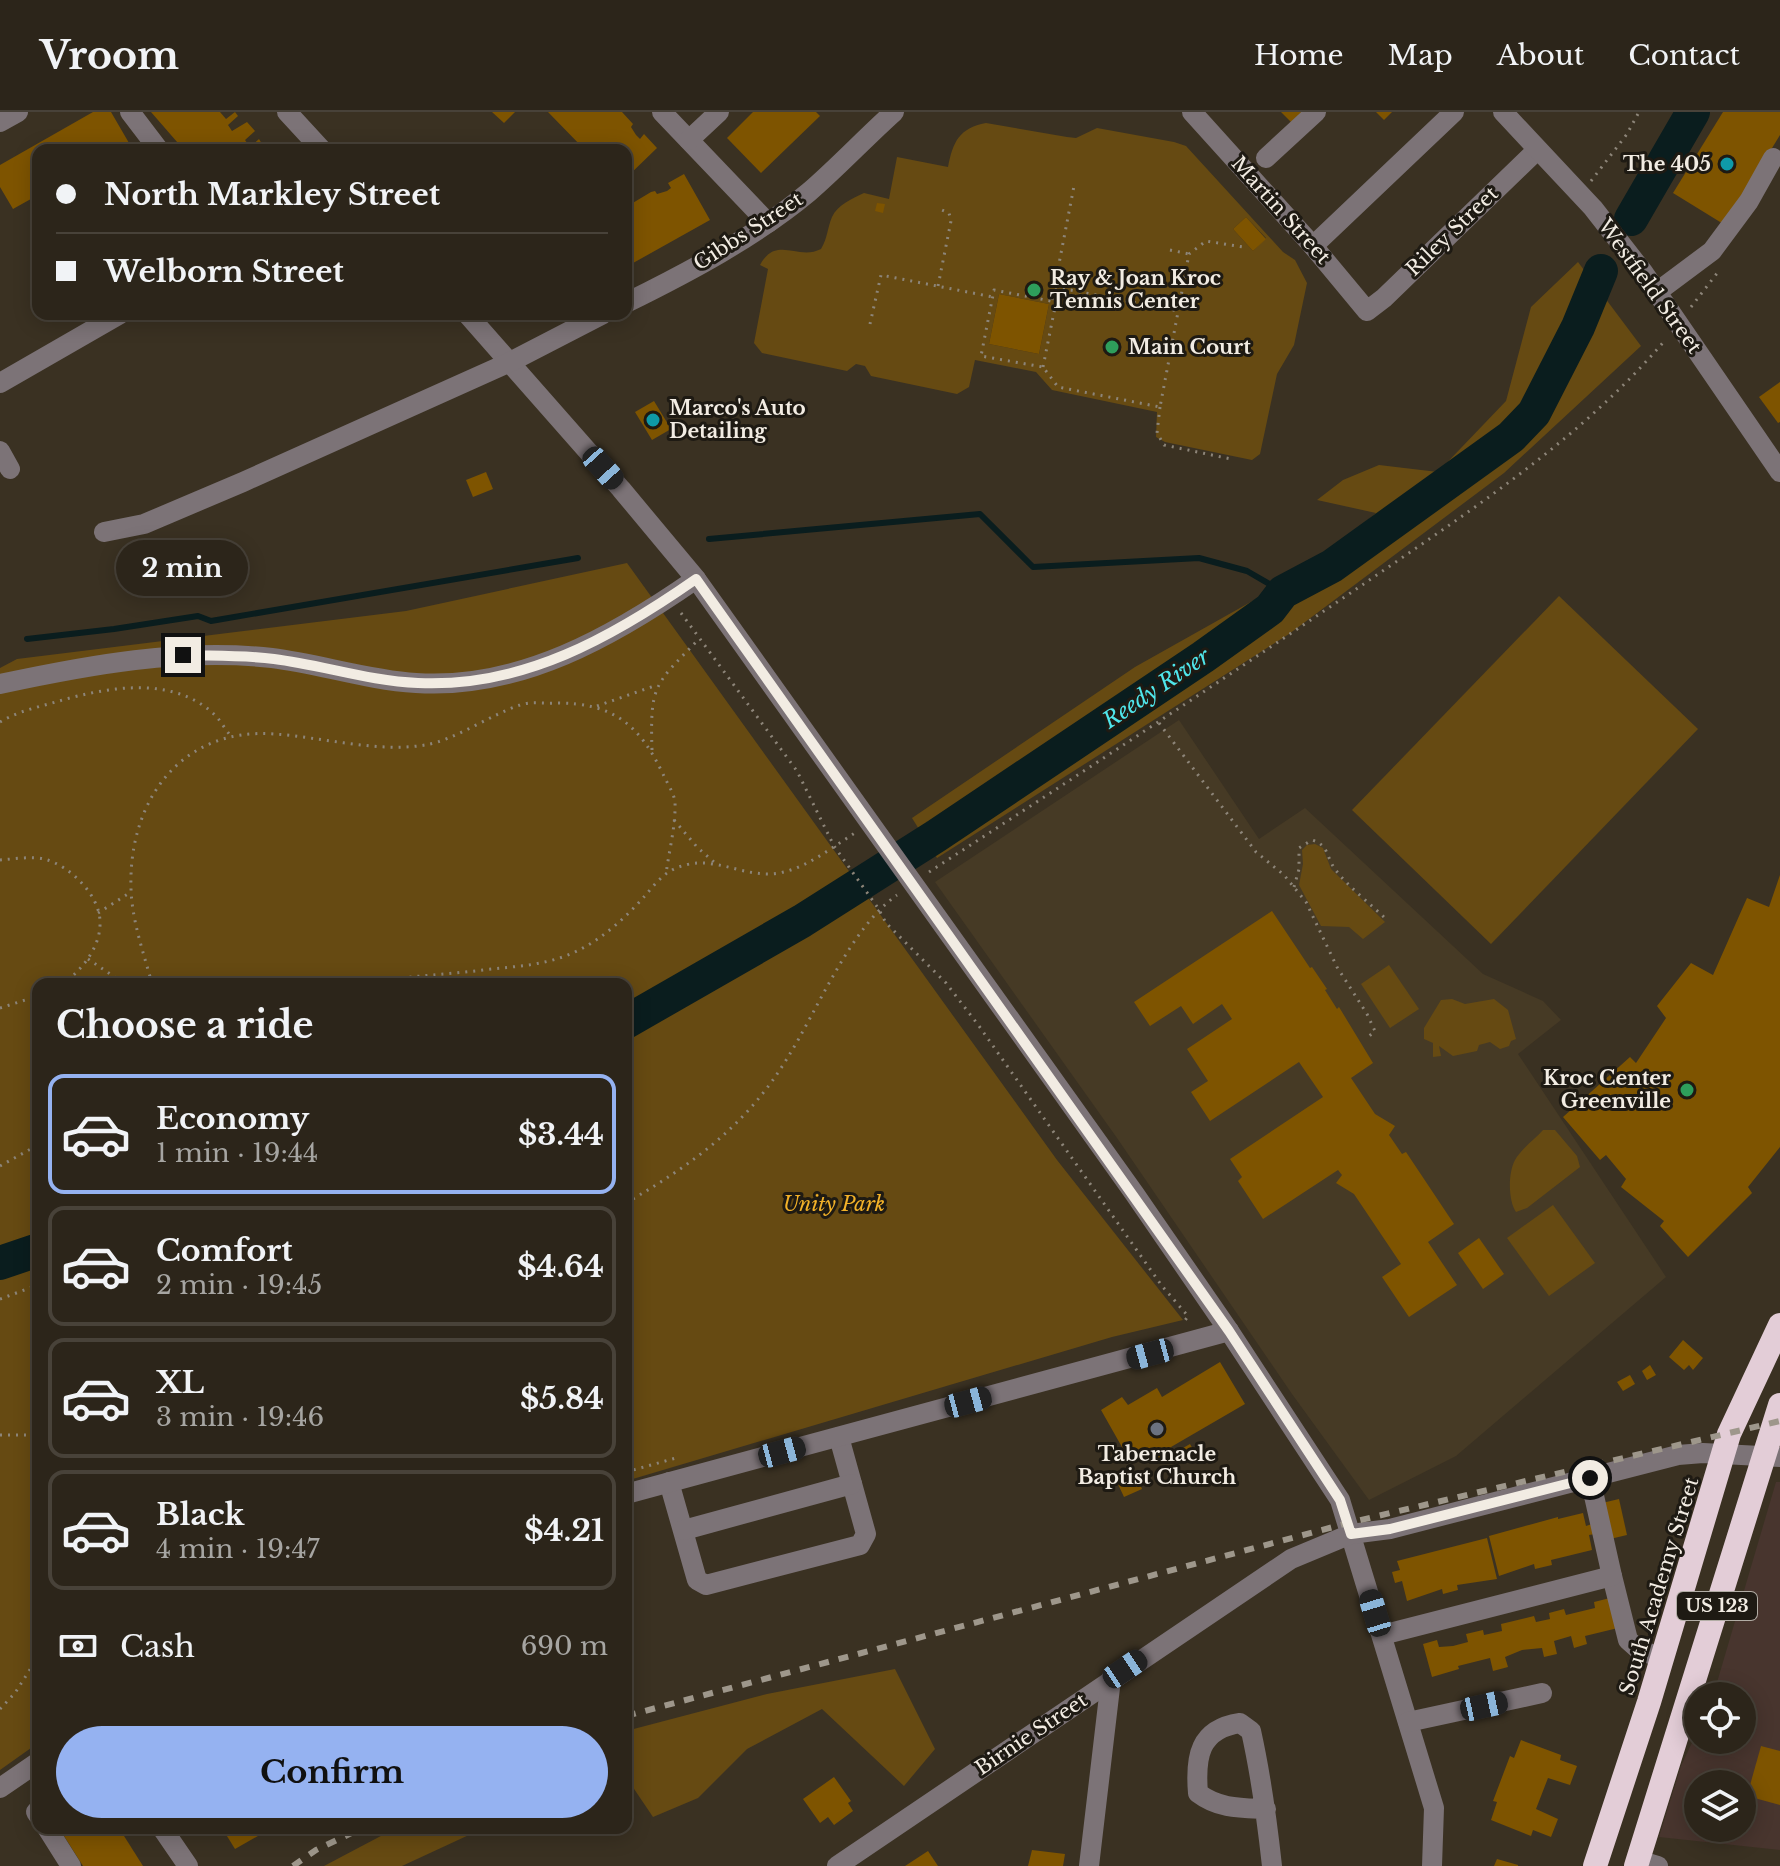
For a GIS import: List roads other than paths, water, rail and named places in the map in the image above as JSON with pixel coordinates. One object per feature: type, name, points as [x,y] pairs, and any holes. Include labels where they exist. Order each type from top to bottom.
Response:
[{"type":"highway","name":"South Academy Street","points":[[1595,1866],[1662,1659],[1729,1434],[1780,1325]]},
{"type":"highway","name":"US 123","points":[[1644,1864],[1772,1456],[1780,1405]]},
{"type":"street","points":[[0,122],[18,112]]},
{"type":"street","points":[[130,112],[154,144]]},
{"type":"street","points":[[287,112],[316,144]]},
{"type":"street","points":[[662,112],[768,223]]},
{"type":"street","points":[[689,140],[719,112]]},
{"type":"street","name":"Gibbs Street","points":[[632,300],[768,223],[809,192],[894,112]]},
{"type":"street","name":"Martin Street","points":[[1192,112],[1367,311]]},
{"type":"street","points":[[1266,158],[1316,112]]},
{"type":"street","points":[[1313,246],[1454,112]]},
{"type":"street","name":"Westfield Street","points":[[1503,112],[1577,190],[1657,292],[1780,472]]},
{"type":"street","name":"Riley Street","points":[[1367,311],[1537,150]]},
{"type":"street","points":[[1657,292],[1712,251],[1749,201],[1773,158]]},
{"type":"street","points":[[0,383],[110,320]]},
{"type":"street","points":[[472,320],[696,579],[1229,1331],[1340,1500],[1434,1808],[1432,1866]]},
{"type":"street","points":[[104,532],[144,524],[510,362],[591,320]]},
{"type":"street","points":[[0,684],[96,663],[183,655],[272,658],[417,683],[474,681],[545,665],[633,621],[696,579]]},
{"type":"street","points":[[632,1492],[1229,1331]]},
{"type":"street","points":[[669,1482],[697,1580],[706,1585],[860,1545],[866,1534],[839,1437]]},
{"type":"street","name":"Birnie Street","points":[[837,1866],[1291,1559],[1351,1534],[1390,1529],[1678,1455],[1772,1456]]},
{"type":"street","points":[[1590,1478],[1628,1640],[1637,1648],[1662,1659]]},
{"type":"street","points":[[684,1530],[852,1484]]},
{"type":"street","points":[[1382,1635],[1612,1576]]},
{"type":"street","points":[[1089,1866],[1111,1679]]},
{"type":"street","points":[[1408,1722],[1542,1693]]},
{"type":"street","points":[[1266,1809],[1228,1807],[1211,1803],[1198,1793],[1196,1766],[1200,1753],[1205,1741],[1223,1726],[1240,1723],[1251,1731],[1266,1809],[1272,1866]]},
{"type":"street","points":[[0,1788],[32,1766]]},
{"type":"street","points":[[51,1834],[71,1866]]},
{"type":"street","points":[[166,1834],[188,1866]]},
{"type":"waterway","name":"Reedy River","points":[[1631,219],[1693,112]]},
{"type":"waterway","name":"Reedy River","points":[[632,1019],[802,921],[936,836],[1203,657],[1270,609],[1283,592],[1332,566],[1511,437],[1534,413],[1578,327],[1601,271]]},
{"type":"waterway","points":[[709,539],[980,514],[1033,567],[1199,558],[1247,571],[1283,592]]},
{"type":"waterway","points":[[27,639],[198,616],[211,621],[578,558]]},
{"type":"waterway","name":"Reedy River","points":[[0,1263],[32,1252]]},
{"type":"railway","points":[[632,1714],[1348,1523],[1780,1421]]},
{"type":"railway","points":[[293,1866],[316,1850],[349,1834]]},
{"type":"place","name":"The 405","points":[[1727,164]]},
{"type":"place","name":"Ray & Joan Kroc Tennis Center","points":[[1034,290]]},
{"type":"place","name":"Main Court","points":[[1112,347]]},
{"type":"place","name":"Marco's Auto Detailing","points":[[653,420]]},
{"type":"place","name":"Kroc Center Greenville","points":[[1687,1090]]},
{"type":"place","name":"Tabernacle Baptist Church","points":[[1157,1429]]},
{"type":"park label","name":"Unity Park","points":[[834,1204]]}]
